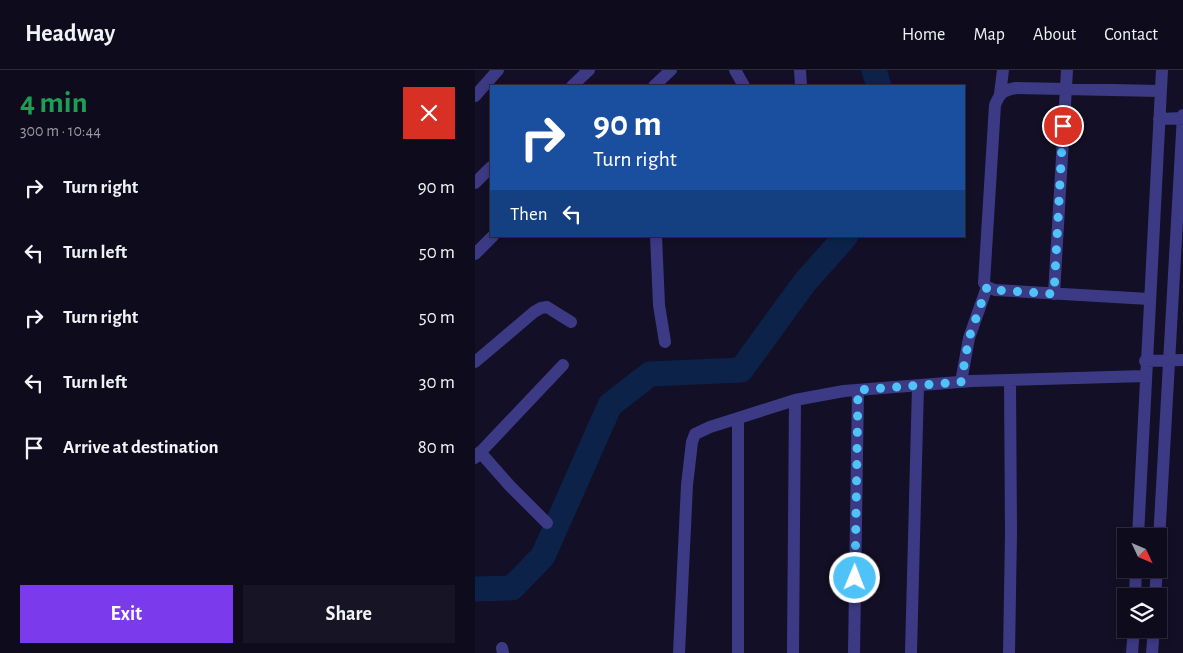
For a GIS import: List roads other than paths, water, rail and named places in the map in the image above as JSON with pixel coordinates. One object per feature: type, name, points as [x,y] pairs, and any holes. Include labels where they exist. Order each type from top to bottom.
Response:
[{"type":"street","points":[[475,96],[498,70]]},
{"type":"street","points":[[655,85],[671,70]]},
{"type":"street","points":[[735,70],[743,85]]},
{"type":"street","points":[[800,70],[801,85]]},
{"type":"street","points":[[1003,70],[1000,94],[995,105],[984,283],[987,287],[995,290],[1149,299]]},
{"type":"street","points":[[1054,294],[1067,70]]},
{"type":"street","points":[[1138,528],[1145,361],[1161,70]]},
{"type":"street","points":[[573,85],[585,71]]},
{"type":"street","points":[[1000,94],[1005,90],[1016,88],[1160,91]]},
{"type":"street","points":[[1159,119],[1183,117],[1160,528]]},
{"type":"street","points":[[475,182],[490,168]]},
{"type":"street","points":[[475,254],[492,237]]},
{"type":"street","points":[[656,237],[659,305],[665,342]]},
{"type":"street","points":[[961,382],[969,338],[987,287]]},
{"type":"street","points":[[475,362],[541,308],[547,307],[571,322]]},
{"type":"street","points":[[1145,361],[1183,360]]},
{"type":"street","points":[[547,523],[478,455],[563,365]]},
{"type":"street","points":[[679,653],[687,485],[692,442],[695,434],[710,427],[795,400],[858,390],[961,382],[1145,376]]},
{"type":"street","points":[[1009,653],[1011,380]]},
{"type":"street","points":[[911,653],[918,386]]},
{"type":"street","points":[[854,653],[858,390]]},
{"type":"street","points":[[793,653],[795,400]]},
{"type":"street","points":[[738,418],[738,653]]},
{"type":"street","points":[[1133,638],[1133,653]]},
{"type":"street","points":[[1152,653],[1153,638]]},
{"type":"waterway","points":[[874,70],[879,85]]},
{"type":"waterway","points":[[475,589],[512,588],[543,556],[610,405],[650,374],[741,370],[805,282],[845,237]]}]
